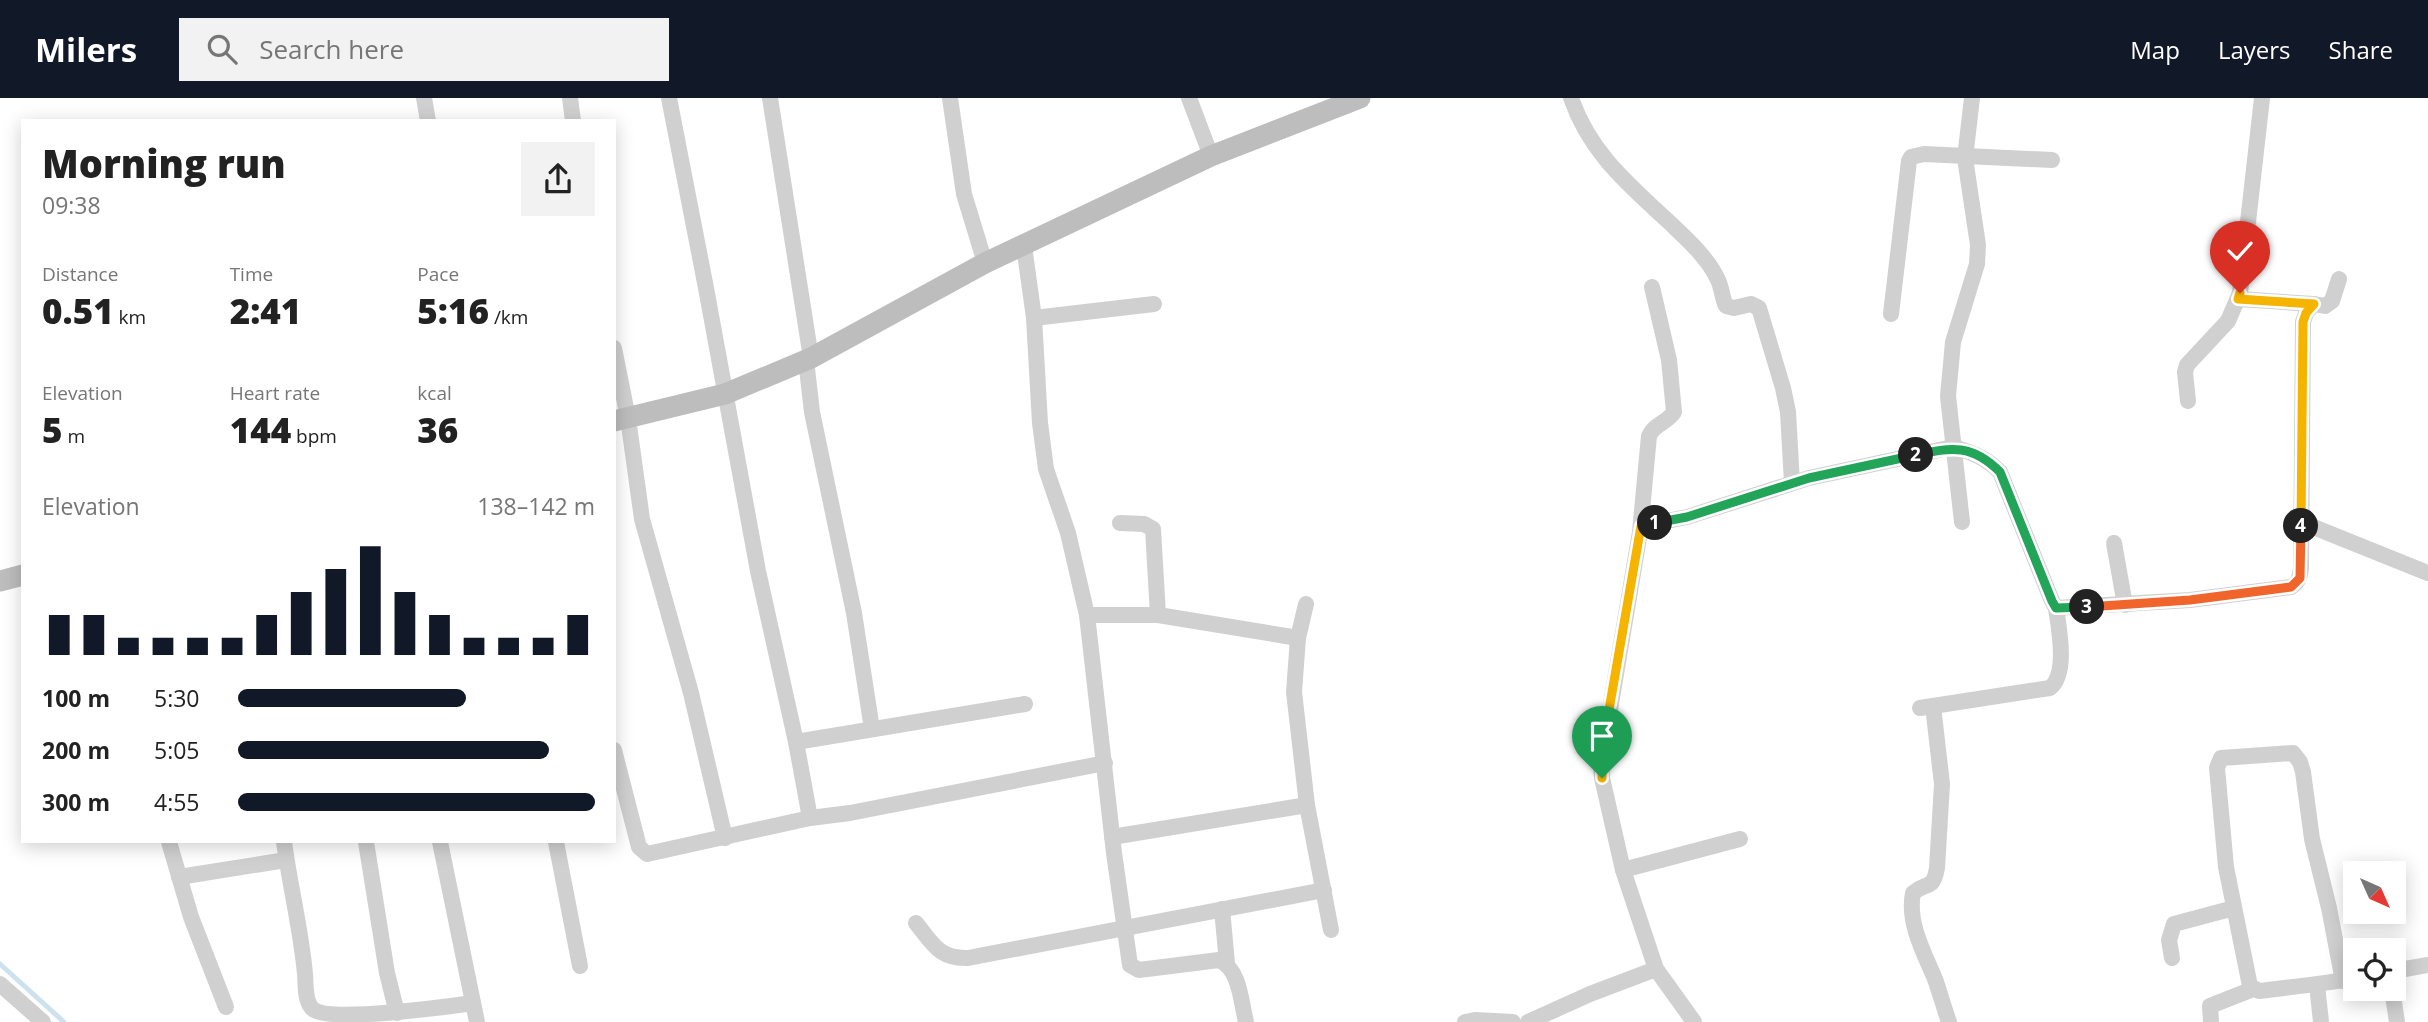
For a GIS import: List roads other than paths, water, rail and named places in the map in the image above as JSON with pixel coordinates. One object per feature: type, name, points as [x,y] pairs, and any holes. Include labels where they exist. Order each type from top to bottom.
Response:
[{"type":"street","points":[[424,98],[428,119]]},
{"type":"street","points":[[570,98],[573,119]]},
{"type":"street","points":[[668,98],[758,571],[810,818]]},
{"type":"street","points":[[770,98],[809,359],[811,412],[854,613],[872,729]]},
{"type":"street","points":[[1189,98],[1211,156]]},
{"type":"street","points":[[621,419],[725,394],[809,359],[985,264],[1211,156],[1360,98]]},
{"type":"street","points":[[1571,98],[1589,139],[1613,170],[1682,234],[1704,259],[1719,282],[1726,306],[1734,308],[1751,304],[1759,308],[1788,412],[1792,483]]},
{"type":"street","points":[[1962,522],[1948,396],[1953,342],[1977,264],[1978,245],[1965,158],[1972,98]]},
{"type":"street","points":[[2188,401],[2185,372],[2187,365],[2228,321],[2238,299],[2262,98]]},
{"type":"street","points":[[954,99],[964,194],[985,264]]},
{"type":"street","points":[[1892,314],[1909,160],[1915,155],[1924,154],[2052,160]]},
{"type":"street","points":[[1024,246],[1034,318],[1038,400],[1046,469],[1069,533],[1087,615],[1128,959],[1133,968],[1139,970],[1219,960],[1227,963]]},
{"type":"street","points":[[2238,299],[2325,306],[2330,304],[2339,279]]},
{"type":"street","points":[[1652,287],[1669,360],[1675,404],[1672,416],[1652,429],[1649,436],[1641,526],[1601,763],[1623,870],[1656,969],[1694,1022]]},
{"type":"street","points":[[1034,318],[1154,304]]},
{"type":"street","points":[[2056,608],[2190,600],[2291,587],[2300,578],[2303,322],[2306,313],[2314,304]]},
{"type":"street","points":[[616,368],[621,419],[642,519],[691,693],[725,838]]},
{"type":"street","points":[[1641,526],[1687,517],[1792,483],[1953,447],[1972,452],[1989,461],[2000,472],[2056,608],[2061,640],[2059,675],[2050,688],[1926,707],[1942,784],[1937,868],[1931,885],[1913,893],[1912,906],[1919,945],[1935,980],[1949,1022]]},
{"type":"street","points":[[2301,522],[2428,573]]},
{"type":"street","points":[[1120,523],[1144,524],[1153,529],[1158,615]]},
{"type":"street","points":[[2114,543],[2125,605]]},
{"type":"street","points":[[0,581],[21,576]]},
{"type":"street","points":[[1306,604],[1298,638],[1294,692],[1307,806],[1331,930]]},
{"type":"street","points":[[1087,615],[1158,615],[1298,638]]},
{"type":"street","points":[[796,742],[1025,704]]},
{"type":"street","points":[[2253,989],[2249,982],[2226,867],[2217,768],[2218,761],[2227,756],[2293,753],[2300,762],[2312,839],[2343,958]]},
{"type":"street","points":[[616,757],[642,851],[647,853],[810,818],[850,813],[1105,763]]},
{"type":"street","points":[[1112,837],[1307,806]]},
{"type":"street","points":[[1623,870],[1741,839]]},
{"type":"street","points":[[169,843],[191,917],[226,1007]]},
{"type":"street","points":[[284,843],[309,1006],[319,1013],[397,1013],[473,1003]]},
{"type":"street","points":[[366,843],[387,972],[397,1013]]},
{"type":"street","points":[[440,843],[477,1022]]},
{"type":"street","points":[[556,843],[580,966]]},
{"type":"street","points":[[179,877],[286,860]]},
{"type":"street","points":[[916,923],[933,945],[945,955],[968,958],[1324,890]]},
{"type":"street","points":[[2172,958],[2169,940],[2174,924],[2234,908]]},
{"type":"street","points":[[1222,909],[1227,963],[1235,977],[1246,1022]]},
{"type":"street","points":[[2406,969],[2428,965]]},
{"type":"street","points":[[1528,1022],[1590,994],[1656,969]]},
{"type":"street","points":[[2211,1022],[2210,1006],[2253,989],[2317,985],[2343,980]]},
{"type":"street","points":[[0,984],[43,1022]]},
{"type":"street","points":[[2317,985],[2320,1022]]},
{"type":"street","points":[[2394,1001],[2397,1022]]},
{"type":"street","points":[[1465,1022],[1513,1022]]},
{"type":"waterway","points":[[0,964],[64,1022]]}]
